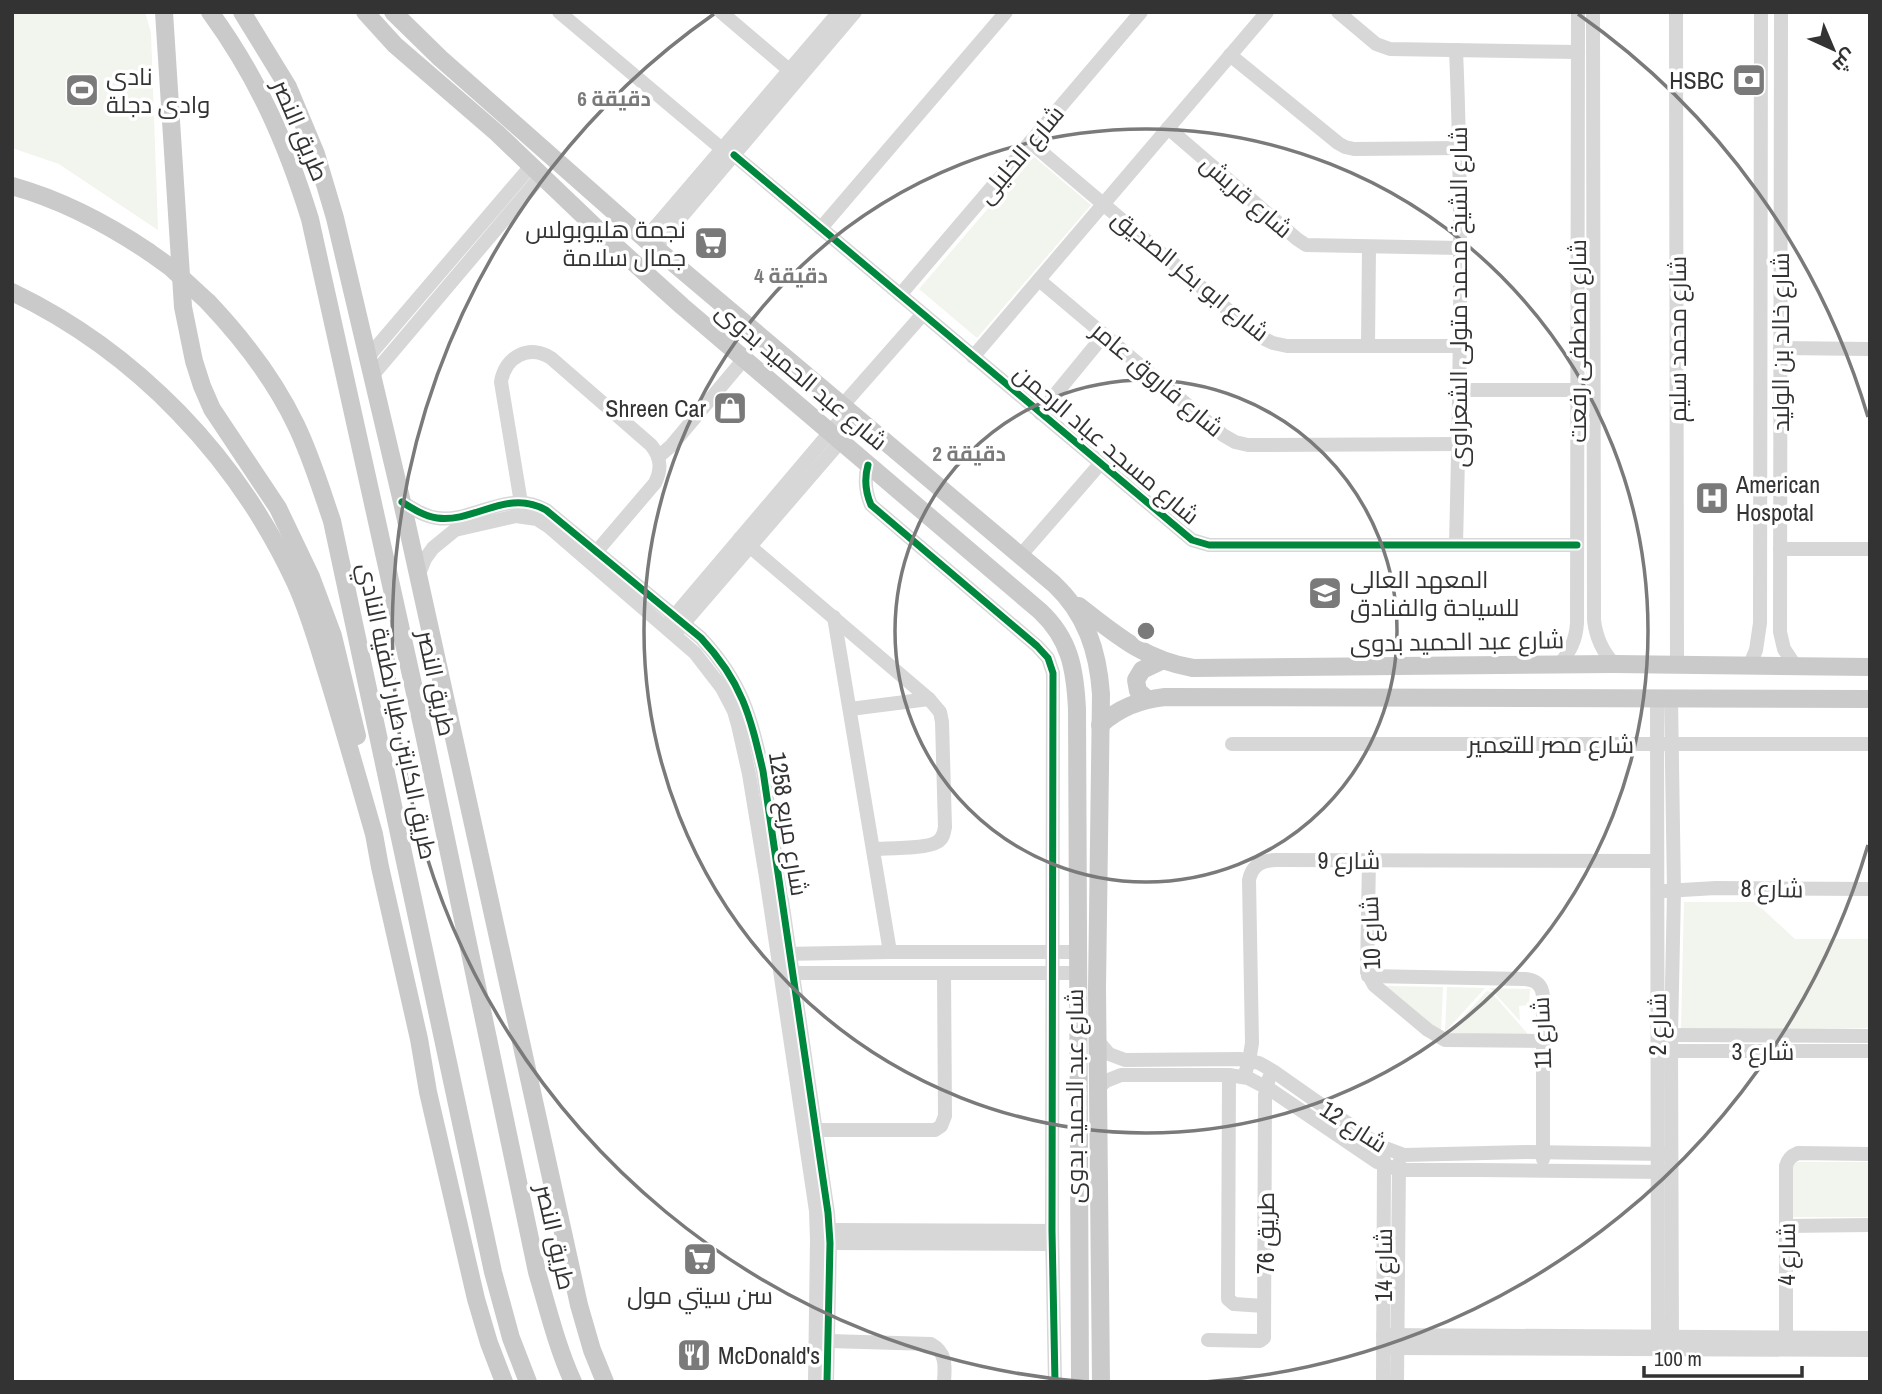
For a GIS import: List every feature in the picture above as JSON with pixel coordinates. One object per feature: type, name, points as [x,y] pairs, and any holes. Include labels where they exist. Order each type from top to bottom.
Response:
[{"type":"main road","points":[[164,12],[183,307],[194,361],[212,410],[278,508],[322,604],[341,664],[361,752],[374,834]]},
{"type":"main road","name":"طريق النصر","points":[[210,12],[255,81],[277,125],[310,219],[424,734],[537,1272],[573,1382]]},
{"type":"main road","name":"طريق النصر","points":[[242,12],[288,87],[316,154],[335,218],[402,502],[579,1305],[605,1382]]},
{"type":"main road","name":"شارع عبد الحميد بدوى","points":[[365,12],[395,46],[497,133],[634,264],[1048,618],[1061,636],[1072,663],[1077,709],[1080,1382]]},
{"type":"main road","name":"شارع عبد الحميد بدوى","points":[[393,12],[440,58],[650,243],[1066,595],[1121,638],[1161,661],[1210,668],[1614,664],[1870,667]]},
{"type":"main road","name":"طريق الكابتن طيار لطفية النادي","points":[[12,186],[67,205],[99,221],[170,267],[208,302],[246,345],[283,401],[307,451],[332,521],[492,1272],[510,1338],[528,1382]]},
{"type":"main road","name":"طريق الكابتن طيار لطفية النادي","points":[[12,292],[79,329],[144,379],[181,415],[214,452],[239,486],[295,583],[312,625],[374,834],[428,1092],[476,1299],[504,1382]]},
{"type":"main road","name":"شارع عبد الحميد بدوى","points":[[1066,595],[1083,621],[1094,647],[1100,678],[1098,1088],[1101,1382]]},
{"type":"main road","points":[[1147,699],[1136,687],[1136,680],[1142,670],[1161,661]]},
{"type":"main road","points":[[1100,725],[1126,707],[1147,699],[1164,697],[1870,699]]},
{"type":"street","name":"شارع مسجد عباد الرحمن","points":[[559,12],[1188,537],[1203,544],[1577,545]]},
{"type":"street","points":[[721,12],[794,74]]},
{"type":"street","points":[[650,243],[794,74],[839,12]]},
{"type":"street","points":[[794,74],[855,12]]},
{"type":"street","points":[[821,228],[1006,12]]},
{"type":"street","name":"شارع الخليلى","points":[[900,295],[1141,12]]},
{"type":"street","points":[[973,357],[1267,12]]},
{"type":"street","points":[[1338,12],[1372,41],[1395,49],[1578,52]]},
{"type":"street","name":"شارع مصطفى رفعت","points":[[1559,665],[1571,650],[1577,632],[1578,12]]},
{"type":"street","name":"شارع مصطفى رفعت","points":[[1593,12],[1595,630],[1601,647],[1614,664]]},
{"type":"street","name":"شارع محمد سليم","points":[[1676,12],[1678,666]]},
{"type":"street","name":"شارع خالد بن الوليد","points":[[1749,667],[1758,641],[1760,623],[1761,12]]},
{"type":"street","name":"شارع خالد بن الوليد","points":[[1781,12],[1780,621],[1782,640],[1796,667]]},
{"type":"street","name":"شارع الشيخ محمد متولى الشعراوى","points":[[1456,50],[1460,148],[1460,390],[1456,545]]},
{"type":"street","points":[[1230,55],[1345,147],[1460,148]]},
{"type":"street","name":"شارع قريش","points":[[1168,128],[1302,243],[1311,246],[1460,248]]},
{"type":"street","name":"شارع ابو بكر الصديق","points":[[1030,142],[1267,341],[1287,346],[1460,346]]},
{"type":"street","points":[[368,357],[498,202],[536,171]]},
{"type":"street","points":[[372,376],[536,171]]},
{"type":"street","points":[[1368,346],[1369,247]]},
{"type":"street","name":"شارع فاروق عامر","points":[[1039,280],[1223,435],[1241,444],[1458,444]]},
{"type":"street","points":[[675,624],[835,437],[850,412],[923,314]]},
{"type":"street","points":[[1040,413],[1104,335]]},
{"type":"street","points":[[1780,348],[1870,349]]},
{"type":"street","points":[[522,509],[501,382],[508,364],[523,353],[535,352],[551,358],[651,445],[658,457],[660,470],[655,483],[597,551]]},
{"type":"street","points":[[658,457],[671,446],[744,359]]},
{"type":"street","points":[[1460,390],[1577,390]]},
{"type":"street","points":[[1021,555],[1100,464]]},
{"type":"street","points":[[868,465],[865,483],[871,505],[1037,646],[1051,665],[1054,680],[1052,1238],[1055,1382]]},
{"type":"street","points":[[402,502],[425,515],[453,524]]},
{"type":"street","points":[[418,576],[425,559],[453,524],[507,503],[522,509]]},
{"type":"street","name":"شارع مربع 1258","points":[[522,509],[534,504],[546,510],[597,551],[675,624],[728,699],[756,773],[829,1236],[827,1382]]},
{"type":"street","name":"شارع مربع 1258","points":[[522,509],[675,624]]},
{"type":"street","points":[[745,543],[929,699],[940,712],[944,832],[940,840],[931,845],[873,849]]},
{"type":"street","points":[[1780,550],[1870,549]]},
{"type":"street","points":[[834,617],[890,952]]},
{"type":"street","points":[[1577,632],[1588,636],[1595,630]]},
{"type":"street","points":[[1758,641],[1782,640]]},
{"type":"street","points":[[850,709],[929,699]]},
{"type":"street","name":"شارع 2","points":[[1664,699],[1657,861],[1664,1035],[1665,1343]]},
{"type":"street","name":"شارع مصر للتعمير","points":[[1232,744],[1870,744]]},
{"type":"street","name":"شارع 2","points":[[1664,744],[1674,891],[1664,1035]]},
{"type":"street","name":"شارع 9","points":[[1264,1306],[1232,1304],[1228,1299],[1237,1076],[1249,1061],[1252,1031],[1249,886],[1253,870],[1259,864],[1272,860],[1657,861]]},
{"type":"street","name":"شارع 10","points":[[1369,860],[1368,976],[1376,987],[1428,1030],[1445,1040],[1544,1041]]},
{"type":"street","name":"شارع 8","points":[[1658,891],[1716,888],[1870,889]]},
{"type":"street","points":[[784,954],[1079,952]]},
{"type":"street","points":[[787,973],[1079,973]]},
{"type":"street","name":"شارع مربع 1258","points":[[787,973],[817,1130],[815,1382]]},
{"type":"street","points":[[817,1130],[934,1130],[941,1126],[945,1116],[944,973]]},
{"type":"street","name":"شارع 11","points":[[1368,976],[1533,980],[1538,984],[1542,992],[1544,1041],[1543,1171]]},
{"type":"street","name":"شارع 3","points":[[1664,1035],[1870,1036]]},
{"type":"street","name":"شارع 12","points":[[1098,1041],[1109,1054],[1125,1060],[1249,1061],[1273,1071],[1384,1148],[1399,1154],[1664,1154]]},
{"type":"street","name":"شارع 3","points":[[1664,1051],[1870,1051]]},
{"type":"street","name":"طريق 76","points":[[1208,1340],[1262,1340],[1264,1336],[1265,1114],[1266,1086],[1273,1071]]},
{"type":"street","name":"شارع 12","points":[[1098,1088],[1106,1080],[1121,1075],[1237,1076],[1266,1086],[1384,1166],[1399,1170],[1664,1172]]},
{"type":"street","points":[[1265,1114],[1291,1103]]},
{"type":"street","name":"شارع 14","points":[[1384,1148],[1390,1341],[1397,1382]]},
{"type":"street","name":"شارع 4","points":[[1786,1337],[1787,1162],[1798,1153],[1870,1154]]},
{"type":"street","name":"شارع 14","points":[[1383,1382],[1390,1341],[1399,1154]]},
{"type":"street","points":[[1786,1226],[1870,1226]]},
{"type":"street","points":[[829,1236],[1052,1238]]},
{"type":"street","points":[[1665,1343],[1786,1337],[1870,1338]]},
{"type":"street","points":[[829,1341],[931,1344],[943,1356],[944,1382]]},
{"type":"street","points":[[1390,1341],[1665,1343],[1870,1350]]},
{"type":"shaded area","name":"نادى وادى دجلة","points":[[12,12],[145,12],[151,33],[158,230],[59,164],[12,148]]},
{"type":"shaded area","points":[[1033,156],[1091,205],[977,338],[919,289]]},
{"type":"shaded area","points":[[1684,902],[1755,902],[1795,939],[1870,939],[1870,1028],[1681,1030]]},
{"type":"shaded area","points":[[1386,986],[1443,987],[1441,1032]]},
{"type":"shaded area","points":[[1447,987],[1485,988],[1445,1032]]},
{"type":"shaded area","points":[[1490,988],[1530,989],[1529,1005],[1519,1006],[1520,1021]]},
{"type":"shaded area","points":[[1487,991],[1491,992],[1527,1036],[1449,1032]]},
{"type":"shaded area","points":[[1793,1162],[1870,1162],[1870,1217],[1792,1217]]},
{"type":"cycle path","points":[[734,155],[1192,540],[1209,545],[1577,545]]},
{"type":"cycle path","points":[[868,465],[866,485],[871,505],[1037,646],[1048,658],[1053,673],[1052,1231],[1055,1382]]},
{"type":"cycle path","points":[[402,502],[423,514],[437,518],[465,516],[504,504],[532,504],[546,510],[701,638],[735,685],[754,733],[763,771],[828,1213],[830,1243],[827,1382]]},
{"type":"place","name":"HSBC","points":[[1749,80]]},
{"type":"place","name":"نادى وادى دجلة","points":[[82,90]]},
{"type":"place","name":"نجمة هليوبولس جمال سلامة","points":[[711,243]]},
{"type":"place","name":"Shreen Car","points":[[730,408]]},
{"type":"place","name":"American Hospotal","points":[[1712,498]]},
{"type":"place","name":"المعهد العالى للسياحة والفنادق","points":[[1325,593]]},
{"type":"place","name":"سن سيتي مول","points":[[700,1259]]},
{"type":"place","name":"McDonald's","points":[[694,1355]]}]
